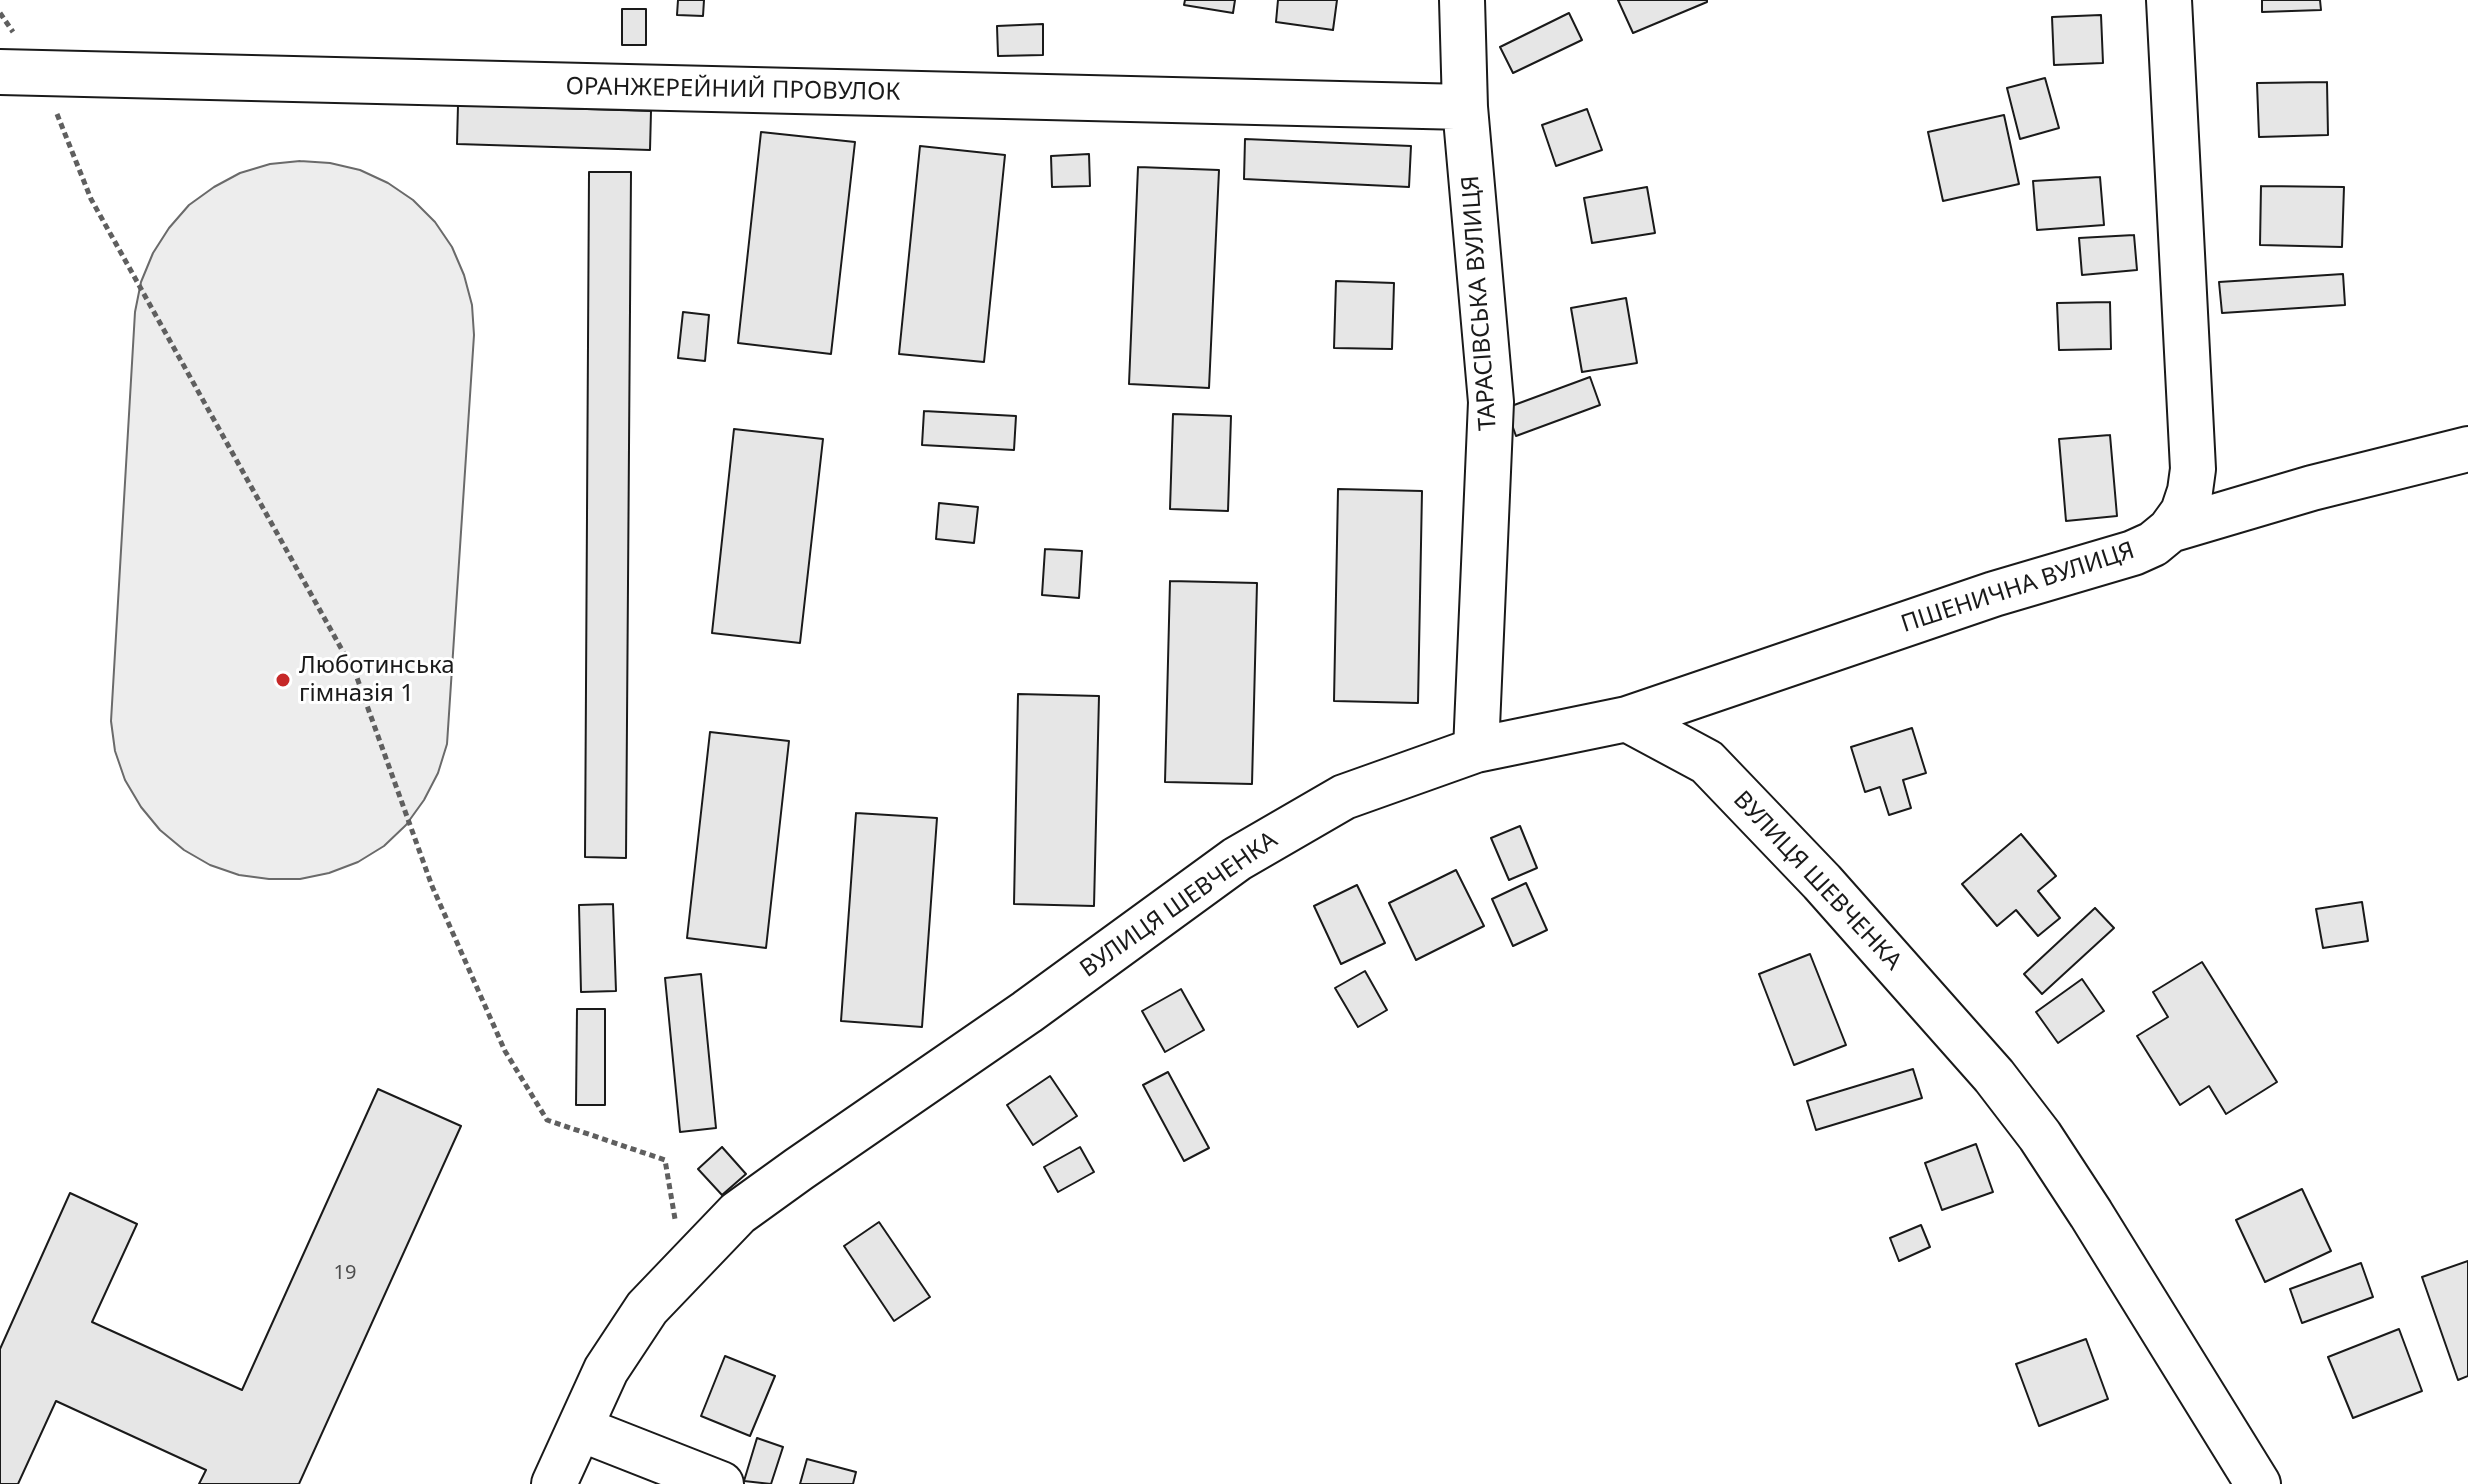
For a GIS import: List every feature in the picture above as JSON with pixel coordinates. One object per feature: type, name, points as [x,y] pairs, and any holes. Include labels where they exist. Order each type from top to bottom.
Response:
[{"type":"street","name":"ТАРАСІВСЬКА ВУЛИЦЯ","points":[[1462,0],[1465,107],[1491,402],[1476,750]]},
{"type":"street","name":"ПШЕНИЧНА ВУЛИЦЯ","points":[[1627,719],[1994,594],[2133,553],[2153,544],[2170,530],[2183,512],[2193,469],[2169,0]]},
{"type":"street","name":"ОРАНЖЕРЕЙНИЙ ПРОВУЛОК","points":[[0,72],[1465,107]]},
{"type":"street","points":[[2170,530],[2312,488],[2468,449]]},
{"type":"street","name":"ВУЛИЦЯ ШЕВЧЕНКА","points":[[554,1484],[606,1370],[647,1308],[738,1213],[1027,1012],[1237,859],[1344,797],[1476,750],[1627,719],[1707,762],[1822,882],[1994,1076],[2040,1136],[2091,1214],[2258,1484]]},
{"type":"street","points":[[581,1429],[721,1484]]},
{"type":"path","points":[[0,13],[43,73],[91,199],[356,675],[432,886],[505,1051],[547,1120],[665,1160],[684,1268]]},
{"type":"shaded area","points":[[300,161],[330,163],[360,170],[388,183],[413,200],[435,222],[452,247],[464,275],[472,305],[474,335],[447,744],[438,773],[406,825],[384,846],[358,862],[329,873],[300,879],[269,879],[239,875],[210,865],[184,850],[160,830],[125,780],[115,751],[111,721],[135,312],[141,282],[153,253],[189,205],[240,173],[270,164]]},
{"type":"building","points":[[678,0],[704,0],[703,16],[677,15]]},
{"type":"building","points":[[1185,0],[1235,0],[1233,13],[1184,5]]},
{"type":"building","points":[[1278,0],[1337,0],[1333,30],[1276,22]]},
{"type":"building","points":[[1618,0],[1707,0],[1707,2],[1633,33]]},
{"type":"building","points":[[2262,0],[2320,0],[2321,10],[2262,12]]},
{"type":"building","points":[[622,9],[646,9],[646,45],[622,45]]},
{"type":"building","points":[[1569,13],[1582,40],[1513,73],[1500,47]]},
{"type":"building","points":[[2101,15],[2103,63],[2054,65],[2052,17]]},
{"type":"building","points":[[1043,24],[1043,55],[998,56],[997,26]]},
{"type":"building","points":[[2045,78],[2059,128],[2020,139],[2007,88]]},
{"type":"building","points":[[2327,82],[2328,135],[2259,137],[2257,83]]},
{"type":"building","points":[[458,105],[651,111],[650,150],[457,144]]},
{"type":"building","points":[[1587,109],[1602,150],[1556,166],[1542,125]]},
{"type":"building","points":[[2004,115],[2019,184],[1943,201],[1928,132]]},
{"type":"building","points":[[761,132],[855,142],[831,354],[738,343]]},
{"type":"building","points":[[1245,139],[1411,146],[1409,187],[1244,179]]},
{"type":"building","points":[[920,146],[1005,155],[984,362],[899,354]]},
{"type":"building","points":[[1089,154],[1090,186],[1052,187],[1051,156]]},
{"type":"building","points":[[1138,167],[1219,170],[1209,388],[1129,384]]},
{"type":"building","points":[[589,172],[631,172],[626,858],[585,857]]},
{"type":"building","points":[[2100,177],[2104,225],[2037,230],[2033,181]]},
{"type":"building","points":[[2261,186],[2344,187],[2342,247],[2260,245]]},
{"type":"building","points":[[1647,187],[1655,233],[1592,243],[1584,198]]},
{"type":"building","points":[[2134,235],[2137,270],[2082,275],[2079,238]]},
{"type":"building","points":[[2343,274],[2345,305],[2222,313],[2219,282]]},
{"type":"building","points":[[1336,281],[1394,283],[1392,349],[1334,348]]},
{"type":"building","points":[[1626,298],[1637,363],[1582,372],[1571,308]]},
{"type":"building","points":[[2110,302],[2111,349],[2059,350],[2057,303]]},
{"type":"building","points":[[683,312],[709,315],[705,361],[678,358]]},
{"type":"building","points":[[1590,377],[1600,405],[1516,436],[1506,408]]},
{"type":"building","points":[[924,411],[1016,416],[1014,450],[922,445]]},
{"type":"building","points":[[1173,414],[1231,416],[1228,511],[1170,509]]},
{"type":"building","points":[[734,429],[823,439],[800,643],[712,633]]},
{"type":"building","points":[[2110,435],[2117,516],[2066,521],[2059,439]]},
{"type":"building","points":[[1338,489],[1422,491],[1418,703],[1334,701]]},
{"type":"building","points":[[939,503],[978,507],[974,543],[936,539]]},
{"type":"building","points":[[1045,549],[1082,551],[1079,598],[1042,595]]},
{"type":"building","points":[[1170,581],[1257,583],[1252,784],[1165,782]]},
{"type":"building","points":[[1018,694],[1099,696],[1094,906],[1014,904]]},
{"type":"building","points":[[1912,728],[1926,773],[1903,780],[1911,808],[1889,815],[1880,787],[1865,792],[1851,747]]},
{"type":"building","points":[[710,732],[789,741],[766,948],[687,938]]},
{"type":"building","points":[[856,813],[937,818],[922,1027],[841,1021]]},
{"type":"building","points":[[1520,826],[1537,868],[1509,880],[1491,838]]},
{"type":"building","points":[[2021,834],[2056,876],[2038,891],[2060,918],[2038,936],[2016,910],[1997,926],[1962,884]]},
{"type":"building","points":[[1456,870],[1484,926],[1416,960],[1389,903]]},
{"type":"building","points":[[1526,883],[1547,930],[1513,946],[1492,899]]},
{"type":"building","points":[[1357,885],[1385,943],[1341,964],[1314,906]]},
{"type":"building","points":[[2362,902],[2368,941],[2323,948],[2316,909]]},
{"type":"building","points":[[613,904],[616,991],[581,992],[579,905]]},
{"type":"building","points":[[2095,908],[2114,928],[2042,994],[2024,974]]},
{"type":"building","points":[[1810,954],[1846,1045],[1794,1065],[1759,974]]},
{"type":"building","points":[[2202,962],[2277,1082],[2226,1114],[2209,1086],[2180,1105],[2137,1036],[2168,1017],[2153,992]]},
{"type":"building","points":[[1365,971],[1387,1010],[1358,1027],[1335,988]]},
{"type":"building","points":[[701,974],[716,1128],[680,1132],[665,978]]},
{"type":"building","points":[[2082,979],[2104,1011],[2058,1043],[2036,1012]]},
{"type":"building","points":[[1181,989],[1204,1030],[1165,1052],[1142,1011]]},
{"type":"building","points":[[577,1009],[605,1009],[605,1105],[576,1105]]},
{"type":"building","points":[[1913,1069],[1922,1098],[1816,1130],[1807,1101]]},
{"type":"building","points":[[1168,1072],[1209,1148],[1184,1161],[1143,1085]]},
{"type":"building","points":[[1050,1076],[1077,1116],[1033,1145],[1007,1105]]},
{"type":"building","points":[[378,1089],[461,1126],[299,1484],[199,1484],[206,1470],[56,1401],[18,1484],[0,1484],[0,1349],[70,1193],[137,1224],[92,1322],[242,1390]]},
{"type":"building","points":[[1976,1144],[1993,1192],[1942,1210],[1925,1163]]},
{"type":"building","points":[[722,1147],[746,1174],[722,1195],[698,1169]]},
{"type":"building","points":[[1080,1147],[1094,1172],[1058,1192],[1044,1167]]},
{"type":"building","points":[[2302,1189],[2331,1251],[2265,1282],[2236,1220]]},
{"type":"building","points":[[879,1222],[930,1297],[894,1321],[844,1246]]},
{"type":"building","points":[[1921,1225],[1930,1247],[1899,1261],[1890,1238]]},
{"type":"building","points":[[2468,1261],[2468,1376],[2458,1380],[2422,1277]]},
{"type":"building","points":[[2361,1263],[2373,1297],[2302,1323],[2290,1289]]},
{"type":"building","points":[[2399,1329],[2422,1391],[2353,1418],[2328,1357]]},
{"type":"building","points":[[2086,1339],[2108,1399],[2039,1426],[2016,1364]]},
{"type":"building","points":[[725,1356],[775,1376],[750,1436],[701,1416]]},
{"type":"building","points":[[757,1438],[783,1447],[771,1484],[744,1481]]},
{"type":"building","points":[[807,1459],[856,1472],[853,1484],[800,1484]]},
{"type":"place","name":"Люботинська гiмназiя 1","points":[[283,680]]}]
